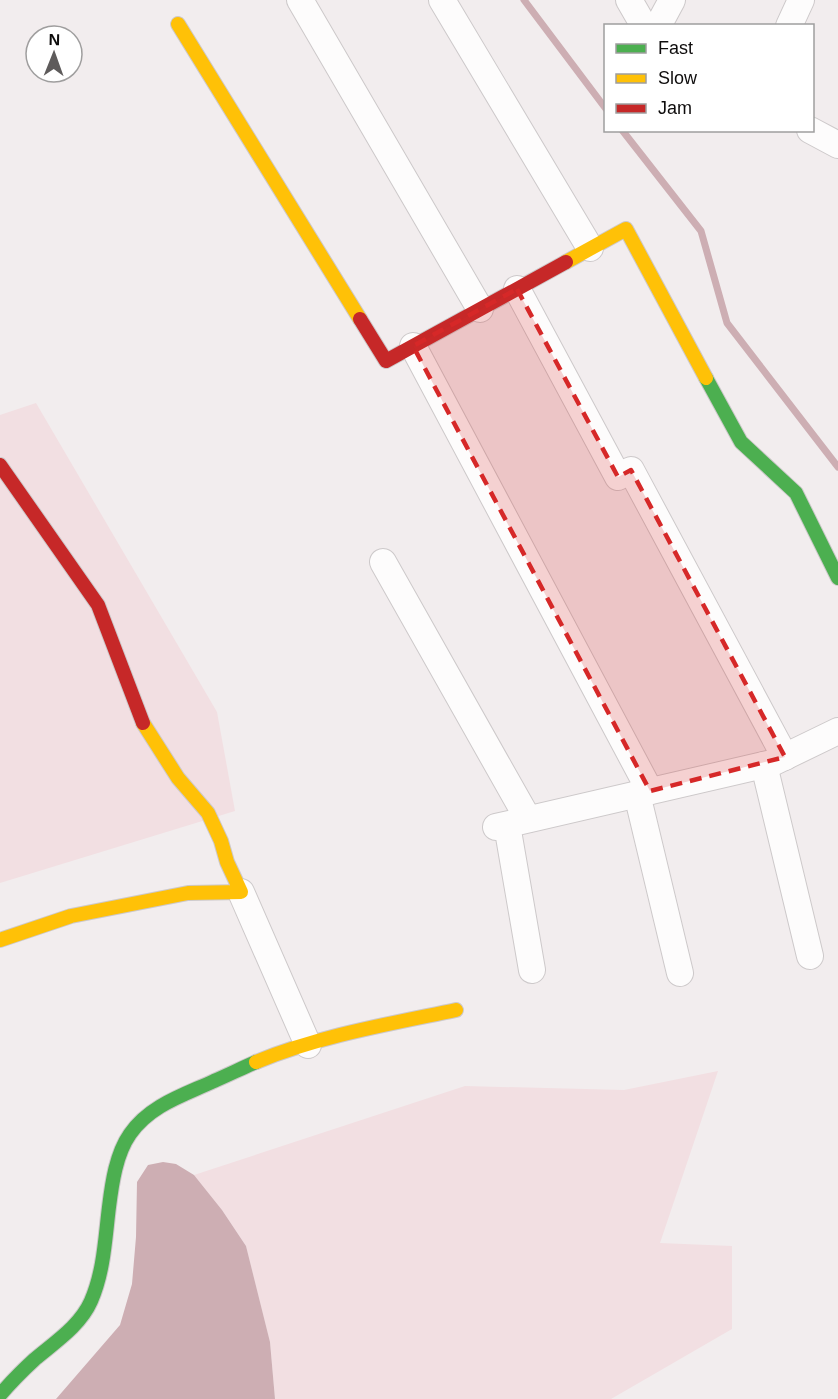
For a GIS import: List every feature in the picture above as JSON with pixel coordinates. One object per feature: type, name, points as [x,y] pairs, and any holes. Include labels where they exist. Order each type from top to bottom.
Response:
[{"type":"street","points":[[300,0],[480,309]]},
{"type":"street","points":[[442,0],[590,248]]},
{"type":"street","points":[[629,0],[643,24]]},
{"type":"street","points":[[659,24],[672,0]]},
{"type":"street","points":[[790,24],[801,0]]},
{"type":"street","points":[[178,24],[386,361],[626,229],[741,442],[796,494],[838,578]]},
{"type":"street","points":[[814,132],[838,145]]},
{"type":"street","points":[[517,289],[618,477],[631,470],[774,761],[810,956]]},
{"type":"street","points":[[413,346],[644,793],[680,973]]},
{"type":"street","points":[[0,465],[98,605],[141,721],[178,778],[208,813],[221,841],[227,862],[308,1045]]},
{"type":"street","points":[[383,562],[510,824],[532,970]]},
{"type":"street","points":[[510,824],[774,761],[838,731]]},
{"type":"street","points":[[0,940],[71,916],[188,893],[240,892]]},
{"type":"street","points":[[0,1395],[14,1379],[71,1329],[91,1303],[102,1264],[107,1210],[118,1160],[129,1136],[145,1116],[168,1101],[273,1056],[380,1026],[456,1010]]},
{"type":"highlighted area","points":[[517,289],[618,477],[631,470],[785,757],[650,791],[413,346]]},
{"type":"shaded area","points":[[36,403],[217,712],[235,811],[0,883],[0,415]]},
{"type":"shaded area","points":[[718,1071],[660,1243],[732,1246],[732,1329],[611,1399],[275,1399],[270,1342],[246,1246],[222,1210],[194,1175],[465,1086],[624,1090]]},
{"type":"shaded area","points":[[163,1162],[176,1164],[194,1175],[222,1210],[246,1246],[270,1342],[275,1399],[56,1399],[120,1325],[132,1284],[137,1182],[148,1165]]},
{"type":"waterway","points":[[524,0],[604,106]]},
{"type":"waterway","points":[[624,132],[701,231],[727,323],[838,467]]},
{"type":"traffic: fast","points":[[706,378],[741,442],[796,493],[838,578]]},
{"type":"traffic: fast","points":[[0,1395],[31,1363],[74,1326],[91,1301],[101,1267],[115,1169],[121,1150],[130,1134],[147,1115],[157,1108],[256,1062]]},
{"type":"traffic: slow","points":[[178,24],[360,319]]},
{"type":"traffic: slow","points":[[566,262],[626,229],[706,378]]},
{"type":"traffic: slow","points":[[0,940],[71,916],[188,893],[241,892],[208,813],[178,778],[143,723]]},
{"type":"traffic: slow","points":[[256,1062],[329,1038],[456,1010]]},
{"type":"traffic: jam","points":[[360,319],[386,361],[566,262]]},
{"type":"traffic: jam","points":[[0,465],[98,605],[143,723]]}]
